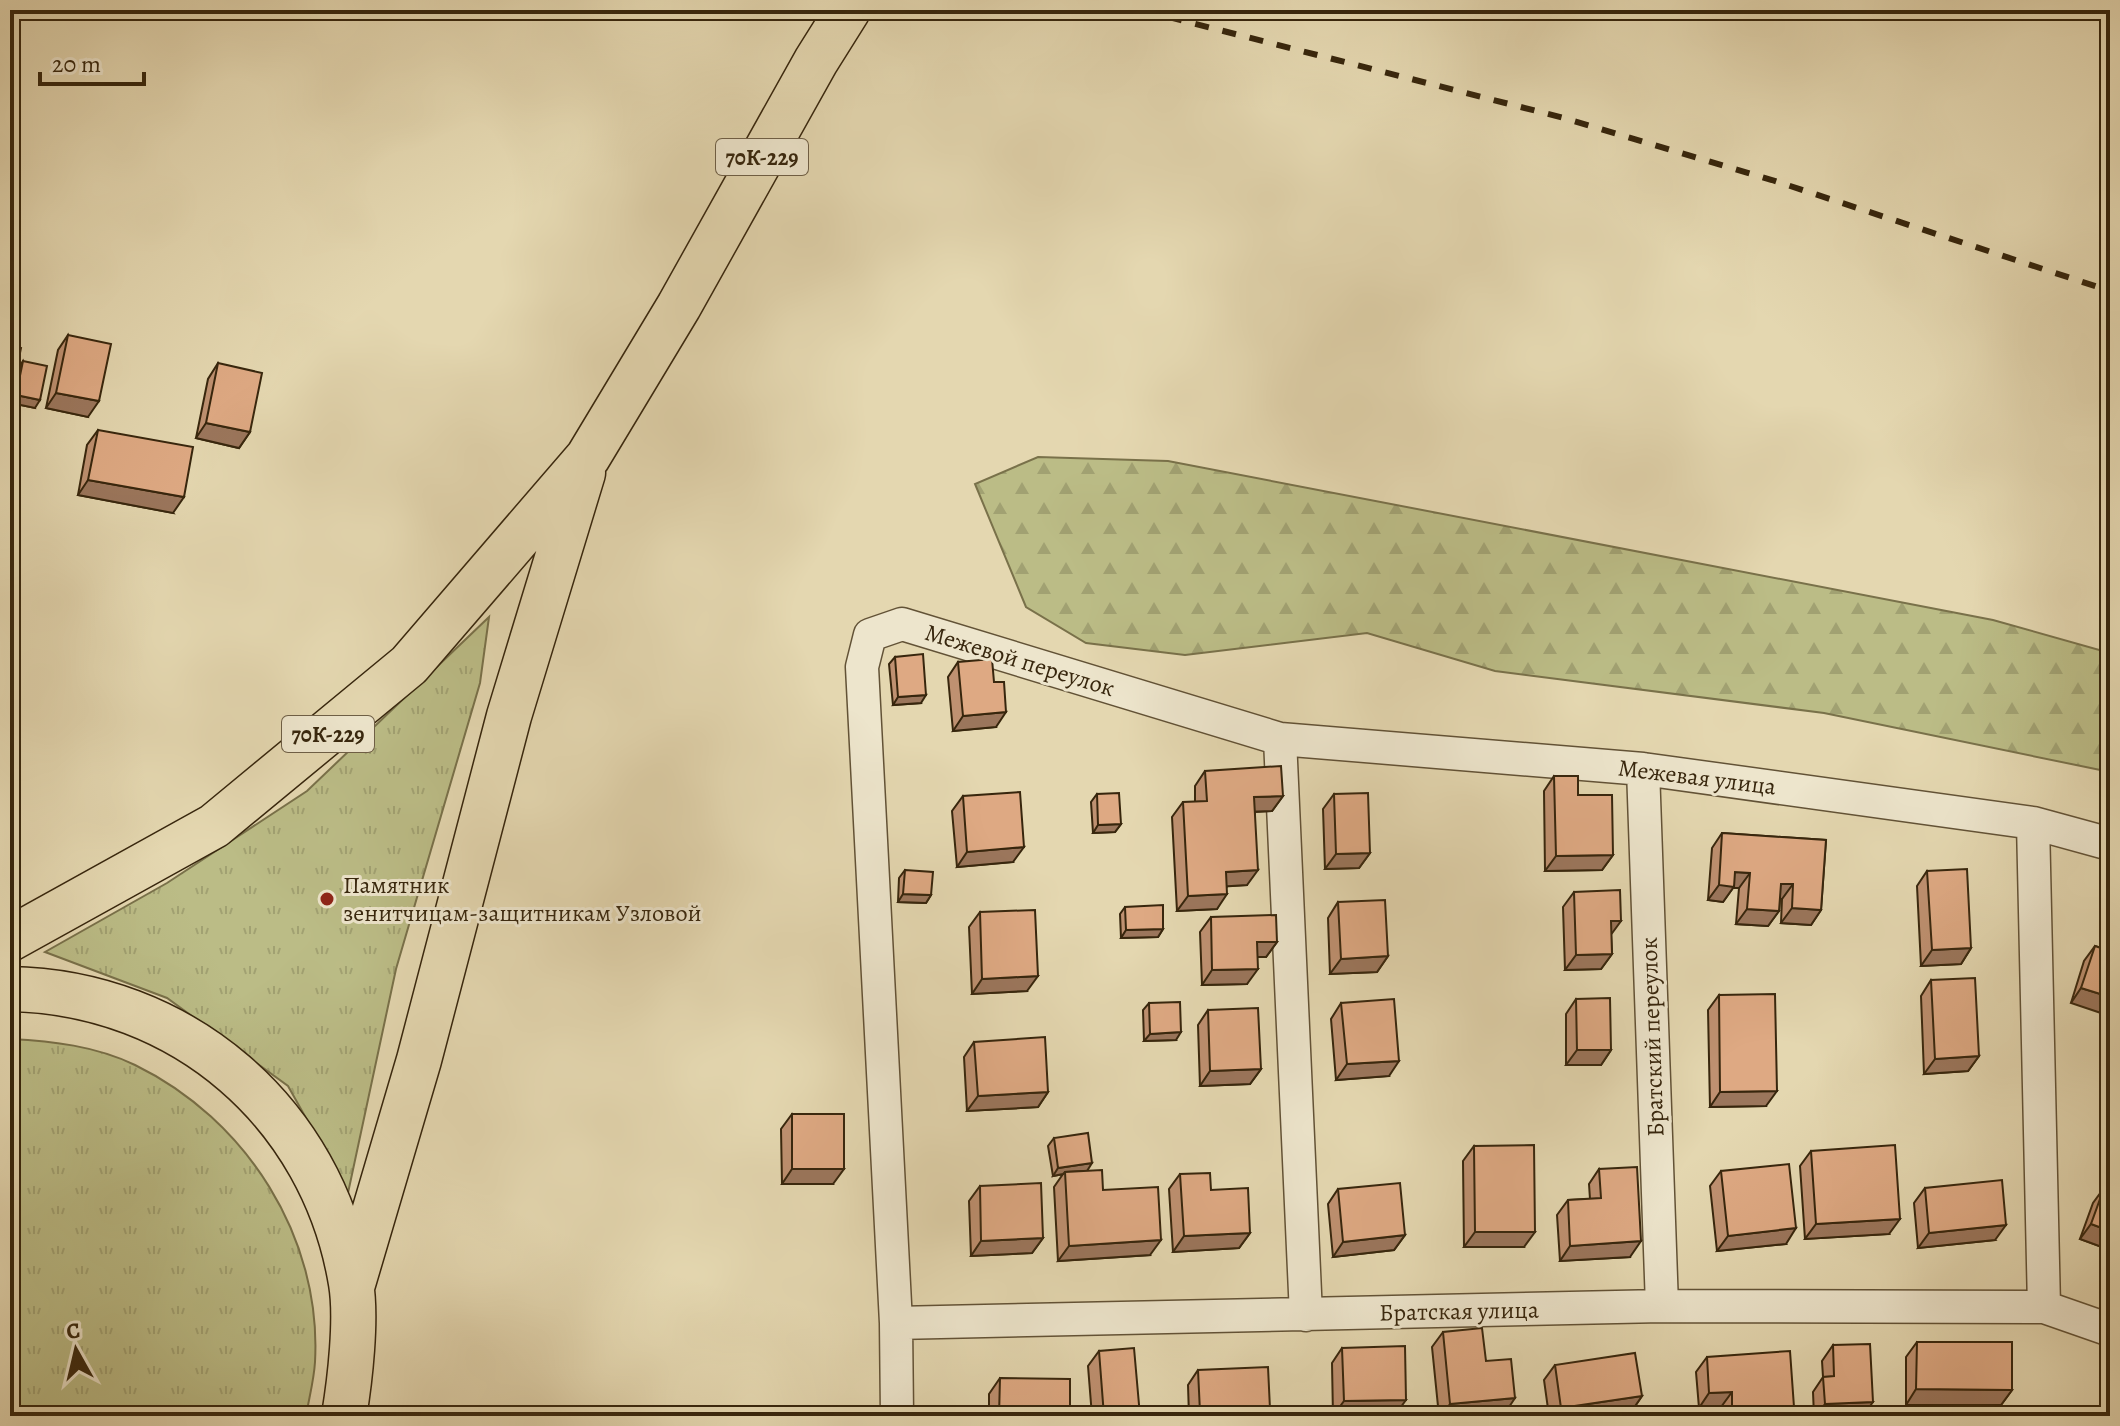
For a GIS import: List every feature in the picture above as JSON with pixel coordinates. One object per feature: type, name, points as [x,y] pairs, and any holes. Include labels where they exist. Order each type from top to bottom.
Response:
[{"type":"main road","name":"70К-229","points":[[10,939],[214,826],[409,665],[588,457],[679,306],[816,61],[848,10]]},
{"type":"main road","name":"70К-229","points":[[352,1287],[419,1060],[509,716],[588,457]]},
{"type":"main road","name":"70К-229","points":[[10,989],[38,989],[90,998],[140,1014],[186,1037],[229,1068],[267,1104],[299,1145],[339,1227],[352,1287],[349,1383],[344,1416]]},
{"type":"street","name":"Межевой переулок","points":[[896,1323],[862,667],[870,635],[902,624],[1280,739]]},
{"type":"street","name":"Межевая улица","points":[[1280,739],[1643,769],[2033,823],[2110,844]]},
{"type":"street","points":[[1280,739],[1306,1315]]},
{"type":"street","name":"Братский переулок","points":[[1643,769],[1662,1306]]},
{"type":"street","points":[[2033,823],[2044,1307]]},
{"type":"street","name":"Братская улица","points":[[896,1323],[1662,1306],[2044,1307],[2110,1330]]},
{"type":"street","points":[[896,1323],[897,1416]]},
{"type":"green space","points":[[1038,457],[1168,461],[1993,620],[2110,653],[2110,772],[1824,713],[1495,671],[1367,633],[1185,655],[1086,643],[1026,607],[975,484]]},
{"type":"green space","points":[[489,617],[480,683],[396,969],[348,1193],[288,1086],[167,998],[45,952],[167,883],[307,791]]},
{"type":"green space","points":[[10,1039],[74,1046],[105,1053],[135,1065],[175,1088],[211,1117],[243,1150],[269,1187],[290,1227],[305,1270],[314,1316],[315,1362],[306,1416],[10,1416]]},
{"type":"building","points":[[68,335],[111,344],[99,401],[56,393]]},
{"type":"building","points":[[10,345],[21,348],[13,388],[10,387]]},
{"type":"building","points":[[23,361],[47,366],[40,400],[16,395]]},
{"type":"building","points":[[218,363],[262,373],[250,432],[206,423]]},
{"type":"building","points":[[98,430],[193,447],[184,497],[88,480]]},
{"type":"building","points":[[923,654],[926,695],[898,697],[895,657]]},
{"type":"building","points":[[992,659],[994,682],[1004,682],[1006,712],[963,716],[958,662]]},
{"type":"building","points":[[1281,766],[1283,796],[1254,797],[1258,870],[1226,872],[1227,894],[1188,896],[1183,802],[1207,801],[1205,771]]},
{"type":"building","points":[[1554,776],[1578,776],[1578,795],[1612,795],[1613,855],[1556,856]]},
{"type":"building","points":[[1020,792],[1024,847],[967,852],[963,796]]},
{"type":"building","points":[[1119,793],[1121,824],[1098,825],[1097,794]]},
{"type":"building","points":[[1368,793],[1370,853],[1336,854],[1334,794]]},
{"type":"building","points":[[1722,833],[1826,840],[1821,910],[1792,908],[1793,884],[1781,884],[1779,911],[1747,909],[1750,873],[1735,872],[1734,887],[1719,885]]},
{"type":"building","points":[[1967,869],[1971,948],[1932,950],[1927,871]]},
{"type":"building","points":[[905,870],[933,872],[931,895],[903,894]]},
{"type":"building","points":[[1620,890],[1621,921],[1611,921],[1612,954],[1576,955],[1574,892]]},
{"type":"building","points":[[1385,900],[1388,956],[1341,959],[1338,902]]},
{"type":"building","points":[[1163,905],[1163,929],[1126,930],[1125,907]]},
{"type":"building","points":[[1035,910],[1038,976],[982,979],[980,912]]},
{"type":"building","points":[[1276,915],[1277,942],[1257,942],[1258,969],[1212,970],[1211,917]]},
{"type":"building","points":[[2095,946],[2110,951],[2110,997],[2081,988]]},
{"type":"building","points":[[1975,978],[1979,1056],[1935,1059],[1931,980]]},
{"type":"building","points":[[1775,994],[1777,1091],[1720,1092],[1719,995]]},
{"type":"building","points":[[1610,998],[1611,1050],[1577,1050],[1576,999]]},
{"type":"building","points":[[1394,999],[1399,1061],[1347,1064],[1341,1003]]},
{"type":"building","points":[[1180,1002],[1181,1032],[1150,1034],[1149,1003]]},
{"type":"building","points":[[1258,1008],[1261,1069],[1210,1071],[1208,1010]]},
{"type":"building","points":[[1045,1037],[1048,1092],[978,1096],[974,1042]]},
{"type":"building","points":[[792,1114],[844,1114],[844,1169],[792,1169]]},
{"type":"building","points":[[1088,1133],[1092,1163],[1058,1168],[1054,1138]]},
{"type":"building","points":[[1534,1145],[1535,1232],[1475,1232],[1474,1146]]},
{"type":"building","points":[[1895,1145],[1900,1219],[1816,1224],[1811,1151]]},
{"type":"building","points":[[1789,1164],[1796,1228],[1728,1236],[1721,1171]]},
{"type":"building","points":[[1637,1167],[1641,1241],[1570,1246],[1568,1200],[1601,1198],[1599,1169]]},
{"type":"building","points":[[1102,1170],[1103,1190],[1158,1187],[1161,1240],[1069,1246],[1065,1172]]},
{"type":"building","points":[[1210,1173],[1211,1190],[1248,1188],[1250,1233],[1184,1236],[1180,1174]]},
{"type":"building","points":[[2002,1180],[2006,1225],[1929,1233],[1925,1188]]},
{"type":"building","points":[[1041,1183],[1043,1238],[981,1241],[980,1186]]},
{"type":"building","points":[[1400,1183],[1405,1235],[1343,1242],[1338,1189]]},
{"type":"building","points":[[2104,1188],[2110,1190],[2110,1231],[2091,1224]]},
{"type":"building","points":[[1482,1328],[1486,1361],[1511,1359],[1515,1398],[1450,1404],[1443,1332]]},
{"type":"building","points":[[1917,1342],[2012,1342],[2012,1390],[1916,1389]]},
{"type":"building","points":[[1870,1344],[1873,1402],[1825,1404],[1823,1377],[1834,1376],[1833,1345]]},
{"type":"building","points":[[1405,1346],[1406,1400],[1344,1401],[1342,1348]]},
{"type":"building","points":[[1134,1348],[1140,1416],[1104,1416],[1099,1351]]},
{"type":"building","points":[[1790,1351],[1794,1407],[1732,1411],[1732,1392],[1709,1393],[1707,1357]]},
{"type":"building","points":[[1635,1353],[1642,1396],[1561,1408],[1555,1365]]},
{"type":"building","points":[[1268,1367],[1270,1409],[1200,1412],[1198,1370]]},
{"type":"building","points":[[1000,1378],[1070,1379],[1070,1416],[999,1416]]},
{"type":"railway","points":[[1141,10],[1564,118],[1772,180],[2110,291]]},
{"type":"place","name":"Памятник зенитчицам-защитникам Узловой","points":[[327,899]]}]
